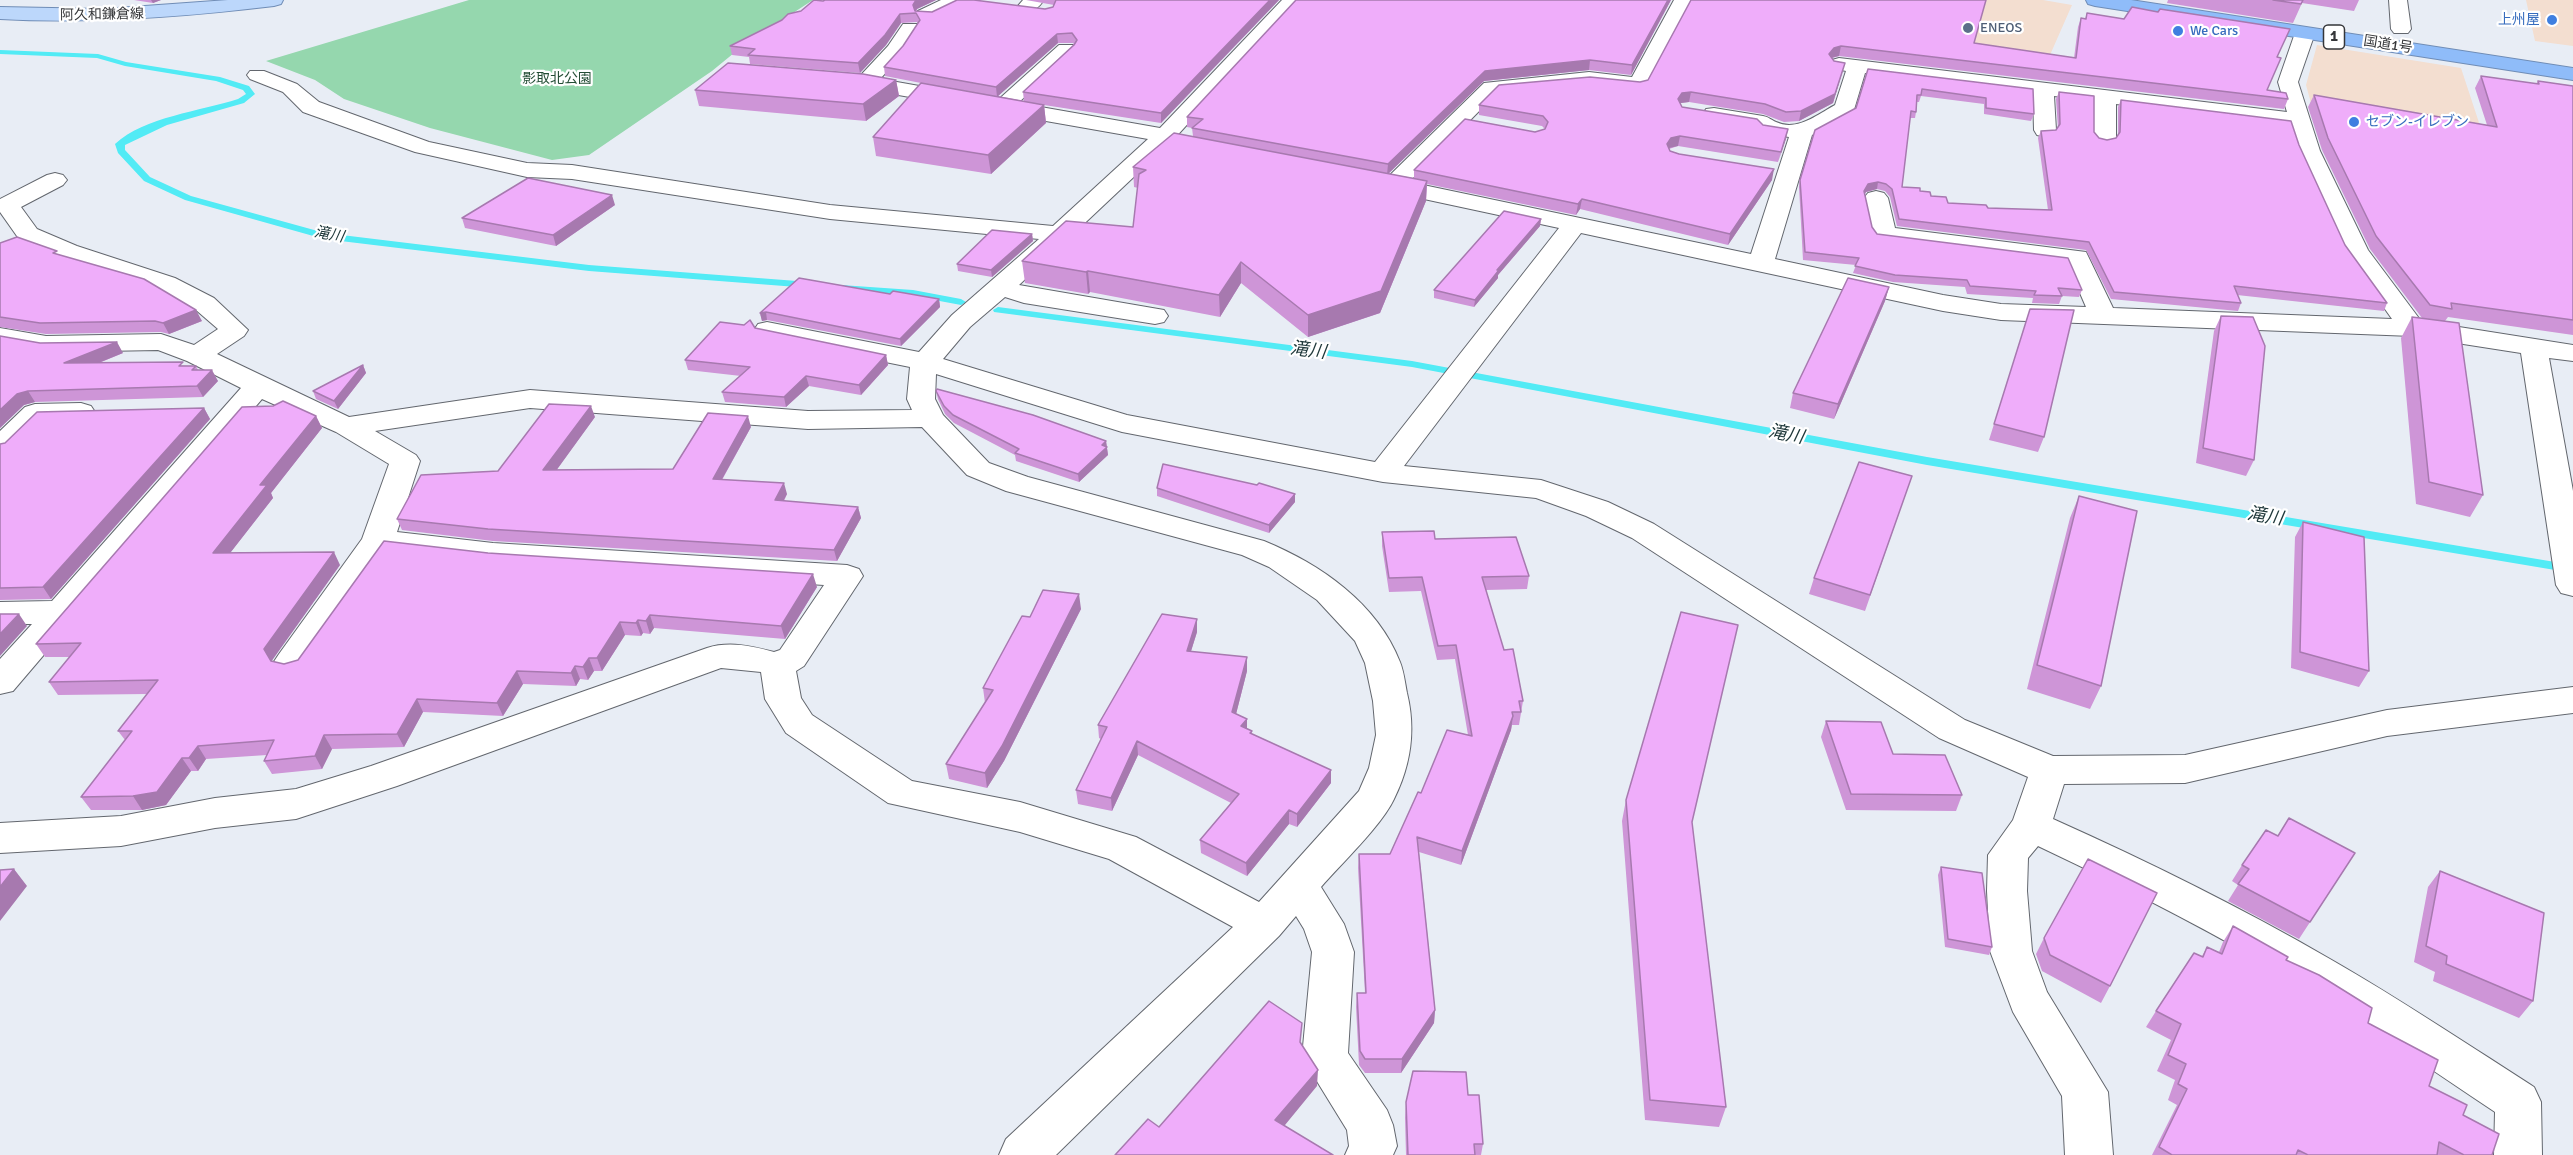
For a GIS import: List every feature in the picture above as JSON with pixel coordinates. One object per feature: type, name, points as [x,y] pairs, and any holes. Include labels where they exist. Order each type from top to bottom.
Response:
[{"type":"highway","name":"国道1号","points":[[2095,0],[2573,74]]},
{"type":"highway","name":"国道1号","points":[[2213,0],[2573,55]]},
{"type":"main road","name":"阿久和鎌倉線","points":[[0,13],[33,16],[122,15],[274,0]]},
{"type":"street","points":[[866,82],[896,50],[917,21],[965,0]]},
{"type":"street","points":[[1023,1155],[1264,924],[1375,799],[1388,768],[1394,735],[1391,700],[1383,663],[1369,635],[1329,592],[1281,560],[1253,548],[1017,484],[978,469],[930,418],[921,399],[921,381],[925,362],[961,321],[1169,140],[1293,0]]},
{"type":"street","points":[[1393,185],[1491,87],[1589,78],[1639,84],[1683,0]]},
{"type":"street","points":[[2398,0],[2401,29]]},
{"type":"street","points":[[1005,5],[1035,6]]},
{"type":"street","points":[[2305,33],[2288,82],[2308,151],[2356,251],[2412,328]]},
{"type":"street","points":[[1002,107],[1067,55]]},
{"type":"street","points":[[1761,263],[1777,171],[1802,132],[1845,108],[1848,66],[2298,120]]},
{"type":"street","points":[[257,75],[290,88],[311,107],[412,143],[527,170],[572,172],[830,212],[1059,234]]},
{"type":"street","points":[[832,80],[866,82],[1169,140]]},
{"type":"street","points":[[2043,90],[2045,130]]},
{"type":"street","points":[[2105,97],[2105,138]]},
{"type":"street","points":[[1689,110],[1763,122],[1770,128],[1802,132]]},
{"type":"street","points":[[1458,120],[1480,124]]},
{"type":"street","points":[[1358,178],[1955,305],[2001,312],[2102,314],[2412,328],[2573,353]]},
{"type":"street","points":[[55,180],[7,205],[19,239],[68,251],[166,283],[205,304],[235,330],[197,355]]},
{"type":"street","points":[[1876,198],[1884,234],[2077,257],[2102,314]]},
{"type":"street","points":[[1383,473],[1576,223]]},
{"type":"street","points":[[1001,287],[1024,295],[1155,316]]},
{"type":"street","points":[[767,330],[925,362],[1122,423],[1383,473],[1541,489],[1597,509],[1643,531],[1952,729],[2049,770],[2185,769],[2387,723],[2573,700]]},
{"type":"street","points":[[0,336],[46,344],[161,342],[197,355],[249,397],[346,426],[405,461],[378,540],[291,663]]},
{"type":"street","points":[[2534,347],[2571,574]]},
{"type":"street","points":[[203,408],[249,397]]},
{"type":"street","points":[[0,682],[249,397]]},
{"type":"street","points":[[346,426],[530,399],[808,420],[930,418]]},
{"type":"street","points":[[0,447],[35,413],[107,411]]},
{"type":"street","points":[[0,837],[121,831],[215,813],[296,804],[384,776],[719,656],[753,658],[777,665],[792,658],[847,576],[493,553],[378,540]]},
{"type":"street","points":[[0,613],[59,612]]},
{"type":"street","points":[[777,665],[783,699],[799,724],[902,793],[1020,817],[1122,848],[1264,924]]},
{"type":"street","points":[[2049,770],[2031,826],[2008,855],[2007,891],[2011,951],[2028,999],[2085,1092],[2089,1155]]},
{"type":"street","points":[[2031,826],[2110,861],[2193,903],[2324,977],[2518,1102],[2518,1155]]},
{"type":"street","points":[[1298,885],[1323,924],[1333,952],[1325,1057],[1370,1125],[1373,1146],[1369,1155]]},
{"type":"shaded area","name":"ENEOS","points":[[1843,0],[2043,0],[2072,5],[2050,55],[2011,55]]},
{"type":"shaded area","name":"上州屋","points":[[2526,0],[2573,0],[2573,46],[2535,41]]},
{"type":"shaded area","points":[[2317,45],[2461,68],[2490,156],[2317,125],[2306,85]]},
{"type":"green space","name":"影取北公園","points":[[469,0],[813,0],[745,44],[712,71],[589,155],[552,160],[430,128],[344,99],[315,80],[266,61]]},
{"type":"building","points":[[814,0],[916,0],[913,5],[915,11],[932,12],[957,0],[1045,9],[1053,7],[1056,0],[1270,0],[1161,113],[1023,92],[1074,45],[1077,40],[1072,33],[1057,34],[996,87],[884,67],[903,46],[920,20],[916,13],[900,14],[885,35],[858,63],[748,55],[755,49],[730,46],[782,20],[788,14],[801,11]]},
{"type":"building","points":[[1296,0],[1668,0],[1632,65],[1590,60],[1485,71],[1388,164],[1192,128],[1203,119],[1187,117]]},
{"type":"building","points":[[1691,0],[1986,0],[1974,43],[2076,58],[2081,18],[2086,19],[2087,13],[2124,19],[2132,7],[2158,12],[2160,9],[2290,29],[2277,57],[2281,58],[2267,90],[2286,93],[2288,99],[1841,46],[1834,48],[1829,54],[1834,61],[1845,63],[1835,94],[1801,111],[1786,112],[1765,104],[1691,92],[1682,93],[1678,99],[1682,107],[1757,119],[1763,125],[1788,129],[1781,152],[1680,136],[1671,138],[1667,144],[1670,151],[1679,154],[1774,169],[1730,234],[1582,199],[1578,204],[1414,170],[1465,119],[1535,132],[1545,129],[1548,122],[1543,116],[1479,105],[1499,85],[1590,77],[1640,82],[1648,80]]},
{"type":"building","points":[[2273,0],[2303,0],[2301,4]]},
{"type":"building","points":[[728,63],[863,74],[896,80],[863,104],[695,90]]},
{"type":"building","points":[[1868,69],[2033,89],[2034,114],[1986,108],[1986,98],[1922,89],[1921,95],[1917,95],[1916,112],[1911,111],[1902,187],[1920,188],[1920,191],[1930,192],[1931,196],[1946,197],[1948,203],[1986,205],[1988,208],[2052,210],[2041,131],[2056,130],[2060,124],[2059,92],[2094,96],[2094,132],[2099,138],[2107,140],[2116,138],[2120,132],[2121,100],[2291,121],[2299,145],[2345,245],[2387,303],[2234,286],[2241,303],[2114,292],[2089,242],[1899,219],[1892,189],[1878,182],[1868,184],[1864,191],[1872,227],[1877,234],[2068,258],[2082,290],[2058,288],[2062,296],[2034,295],[2036,291],[1970,286],[1967,280],[1895,275],[1855,266],[1859,258],[1805,252],[1800,180],[1815,130],[1856,108]]},
{"type":"building","points":[[2481,76],[2573,86],[2573,320],[2451,303],[2452,309],[2430,305],[2376,236],[2328,138],[2314,95],[2497,127]]},
{"type":"building","points":[[921,83],[1044,105],[988,155],[873,137]]},
{"type":"building","points":[[1174,133],[1427,181],[1381,291],[1308,315],[1241,262],[1219,295],[1022,261],[1066,221],[1133,227],[1139,174],[1146,170],[1133,167]]},
{"type":"building","points":[[528,178],[612,195],[553,235],[462,218]]},
{"type":"building","points":[[1504,211],[1541,219],[1497,270],[1499,270],[1475,300],[1434,290]]},
{"type":"building","points":[[992,230],[1032,234],[991,270],[957,264]]},
{"type":"building","points":[[17,237],[57,251],[53,253],[144,279],[196,310],[163,323],[155,321],[40,323],[0,317],[0,243]]},
{"type":"building","points":[[799,278],[890,294],[893,291],[939,299],[900,339],[766,312],[760,313]]},
{"type":"building","points":[[1848,278],[1889,287],[1838,404],[1793,393]]},
{"type":"building","points":[[2030,309],[2074,310],[2044,437],[1994,424]]},
{"type":"building","points":[[2221,316],[2253,317],[2265,346],[2254,460],[2203,448]]},
{"type":"building","points":[[2412,317],[2459,323],[2483,495],[2429,482]]},
{"type":"building","points":[[750,320],[755,328],[886,355],[859,385],[806,376],[784,397],[722,392],[750,367],[685,360],[720,322],[744,325]]},
{"type":"building","points":[[0,336],[40,343],[117,342],[64,363],[183,362],[179,366],[196,366],[192,370],[212,370],[197,386],[28,391],[17,394],[0,410]]},
{"type":"building","points":[[363,365],[334,401],[313,391]]},
{"type":"building","points":[[937,389],[1033,415],[1106,441],[1102,445],[1107,447],[1078,474],[1015,453],[1019,449],[953,415],[944,406]]},
{"type":"building","points":[[283,401],[316,416],[260,485],[267,485],[213,553],[334,552],[264,649],[271,661],[284,664],[298,660],[384,541],[488,553],[813,574],[781,626],[650,615],[646,621],[620,622],[597,658],[589,658],[583,667],[575,666],[571,673],[517,671],[497,703],[417,699],[397,734],[324,735],[315,756],[264,761],[274,740],[198,746],[189,758],[182,758],[157,792],[133,796],[81,797],[132,731],[118,731],[158,680],[49,682],[81,643],[36,644],[242,407],[273,406]]},
{"type":"building","points":[[549,404],[591,406],[543,470],[673,469],[708,413],[748,416],[713,479],[784,483],[775,500],[858,507],[834,550],[488,529],[397,519],[421,475],[498,471]]},
{"type":"building","points":[[204,408],[43,587],[0,588],[0,444],[5,443],[37,412]]},
{"type":"building","points":[[1859,462],[1912,476],[1870,595],[1814,578]]},
{"type":"building","points":[[1163,464],[1257,485],[1259,483],[1295,494],[1269,525],[1157,488]]},
{"type":"building","points":[[2079,496],[2137,511],[2101,686],[2037,665]]},
{"type":"building","points":[[2303,522],[2364,537],[2369,671],[2300,652]]},
{"type":"building","points":[[1434,531],[1435,539],[1516,537],[1529,576],[1482,577],[1504,650],[1513,649],[1523,701],[1519,701],[1521,712],[1512,712],[1513,716],[1462,851],[1417,837],[1435,1010],[1402,1059],[1365,1059],[1360,1051],[1357,993],[1366,993],[1359,854],[1390,854],[1418,792],[1421,793],[1447,730],[1472,736],[1456,645],[1438,646],[1422,577],[1389,578],[1382,532]]},
{"type":"building","points":[[1043,590],[1079,594],[1002,746],[985,773],[946,764],[993,690],[983,688],[1022,616],[1030,617]]},
{"type":"building","points":[[1681,612],[1738,625],[1692,822],[1726,1107],[1650,1100],[1626,800]]},
{"type":"building","points":[[0,614],[19,614],[0,634]]},
{"type":"building","points":[[1162,614],[1197,619],[1187,651],[1247,657],[1232,712],[1247,719],[1241,726],[1252,731],[1250,733],[1331,770],[1297,814],[1289,810],[1246,863],[1200,840],[1239,794],[1137,741],[1111,798],[1076,790],[1107,727],[1098,725]]},
{"type":"building","points":[[1826,721],[1881,722],[1893,754],[1945,755],[1962,795],[1851,794]]},
{"type":"building","points":[[2289,818],[2355,853],[2310,922],[2238,884],[2249,869],[2242,865],[2266,830],[2278,836]]},
{"type":"building","points":[[2088,859],[2157,893],[2110,986],[2050,955],[2044,938]]},
{"type":"building","points":[[1941,867],[1982,873],[1992,947],[1948,939]]},
{"type":"building","points":[[14,869],[0,887],[0,870]]},
{"type":"building","points":[[2440,871],[2544,913],[2533,1001],[2446,964],[2447,956],[2426,946]]},
{"type":"building","points":[[2233,926],[2288,957],[2286,960],[2319,975],[2372,1008],[2368,1023],[2438,1060],[2429,1086],[2467,1105],[2463,1115],[2499,1134],[2492,1155],[2464,1155],[2439,1142],[2437,1155],[2308,1155],[2298,1150],[2296,1155],[2172,1155],[2159,1147],[2187,1089],[2178,1084],[2186,1064],[2168,1055],[2181,1024],[2156,1011],[2194,953],[2203,957],[2207,947],[2222,954]]},
{"type":"building","points":[[1269,1001],[1302,1023],[1300,1042],[1318,1070],[1275,1120],[1333,1155],[1115,1155],[1148,1119],[1159,1127]]},
{"type":"building","points":[[1413,1071],[1466,1072],[1468,1095],[1479,1095],[1483,1144],[1474,1144],[1475,1155],[1408,1155],[1406,1102]]},
{"type":"waterway","name":"滝川","points":[[0,52],[98,56],[125,64],[217,79],[246,88],[251,94],[241,101],[148,128],[120,144],[121,151],[147,179],[188,198],[324,236],[386,245],[589,268],[810,285]]},
{"type":"waterway","name":"滝川","points":[[841,288],[913,293],[961,302]]},
{"type":"waterway","name":"滝川","points":[[998,310],[1412,364],[1927,461],[2573,569]]},
{"type":"place","name":"上州屋","points":[[2552,20]]},
{"type":"place","name":"ENEOS","points":[[1968,28]]},
{"type":"place","name":"We Cars","points":[[2178,31]]},
{"type":"place","name":"セブン-イレブン","points":[[2354,122]]}]
